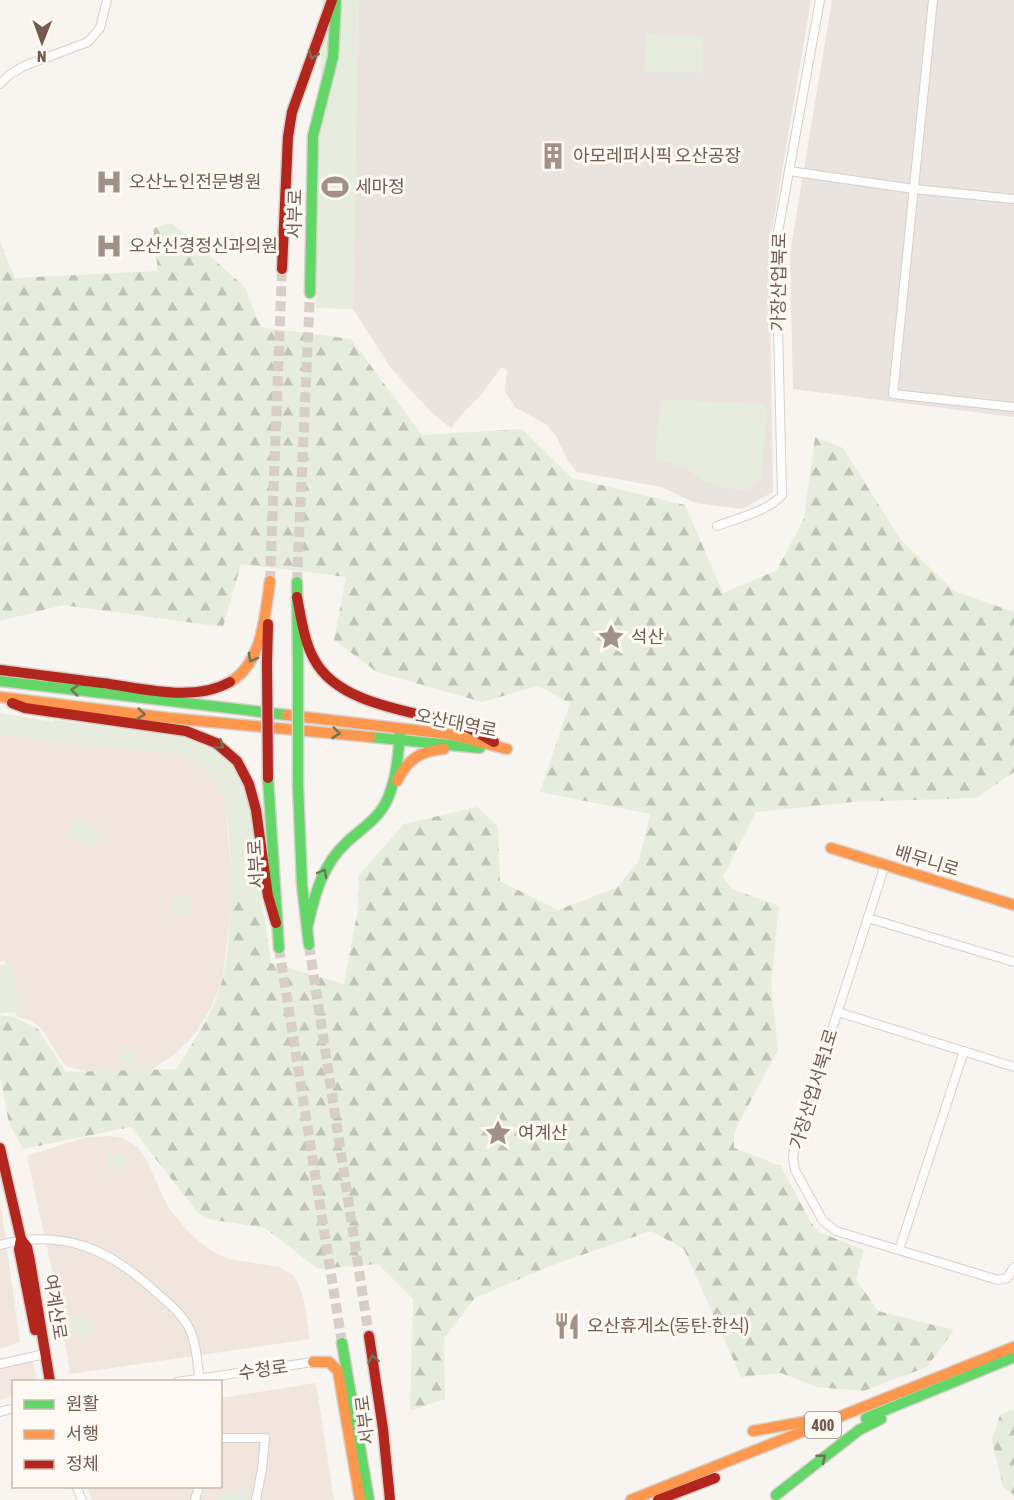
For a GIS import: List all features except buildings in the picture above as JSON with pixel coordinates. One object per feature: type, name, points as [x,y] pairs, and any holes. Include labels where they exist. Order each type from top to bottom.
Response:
[{"type":"main road","name":"서부로","points":[[310,293],[313,136],[333,57],[334,0]]},
{"type":"main road","name":"서부로","points":[[282,269],[288,137],[298,93],[334,0]]},
{"type":"main road","name":"서부로","points":[[0,670],[171,692],[196,693],[218,689],[248,667],[257,653],[270,581],[267,663],[268,778],[279,948]]},
{"type":"main road","points":[[297,582],[298,784],[302,885],[309,945]]},
{"type":"main road","points":[[297,597],[314,660],[328,679],[345,692],[464,726],[507,749]]},
{"type":"main road","name":"오산대역로","points":[[0,681],[400,734],[476,747],[507,749]]},
{"type":"main road","points":[[0,698],[25,708],[186,730],[203,735],[229,750],[243,768],[254,794],[267,895],[276,923]]},
{"type":"main road","name":"오산대역로","points":[[0,698],[169,717],[400,734],[448,734],[507,749]]},
{"type":"main road","points":[[390,795],[400,734]]},
{"type":"main road","points":[[307,928],[318,883],[331,859],[378,816],[407,761],[422,752],[476,747]]},
{"type":"main road","name":"배무니로","points":[[831,848],[1014,905]]},
{"type":"main road","name":"여계산로","points":[[0,1148],[3,1177],[21,1239],[27,1247],[30,1261],[50,1380]]},
{"type":"main road","name":"여계산로","points":[[21,1239],[19,1249],[44,1380]]},
{"type":"main road","name":"서부로","points":[[369,1336],[383,1429],[390,1500]]},
{"type":"main road","name":"서부로","points":[[342,1343],[369,1500]]},
{"type":"main road","name":"400","points":[[658,1500],[987,1363],[1014,1347]]},
{"type":"main road","name":"400","points":[[631,1500],[987,1363],[1014,1357]]},
{"type":"main road","points":[[314,1362],[329,1362],[338,1371],[360,1500]]},
{"type":"main road","points":[[753,1431],[820,1419],[958,1365],[987,1363]]},
{"type":"main road","points":[[776,1495],[859,1430],[987,1363]]},
{"type":"street","points":[[0,84],[24,66],[88,42],[100,28],[107,0]]},
{"type":"street","name":"가장산업북로","points":[[717,526],[768,506],[782,495],[776,243],[820,0]]},
{"type":"street","points":[[933,0],[893,394],[1014,407]]},
{"type":"street","points":[[789,171],[914,189],[1014,199]]},
{"type":"street","name":"가장산업서북1로","points":[[885,865],[795,1144],[793,1157],[795,1170],[823,1221],[836,1231],[998,1280],[1007,1278],[1014,1267]]},
{"type":"street","points":[[868,918],[1014,962]]},
{"type":"street","name":"가장산업서북1로","points":[[838,1012],[1014,1067]]},
{"type":"street","points":[[899,1250],[964,1051]]},
{"type":"street","points":[[0,1245],[21,1239],[65,1240],[84,1245],[119,1264],[149,1285],[182,1317],[189,1327],[196,1347],[200,1380]]},
{"type":"street","points":[[0,1364],[40,1355]]},
{"type":"street","name":"수청로","points":[[200,1380],[314,1362]]},
{"type":"street","points":[[222,1438],[265,1438],[256,1500]]},
{"type":"shaded area","points":[[358,0],[811,0],[769,248],[773,492],[742,509],[695,503],[662,487],[577,472],[568,461],[556,436],[546,424],[516,408],[505,392],[507,371],[505,368],[501,368],[451,428],[432,413],[390,367],[353,309]]},
{"type":"shaded area","points":[[832,0],[1014,0],[1014,417],[793,389],[790,254]]},
{"type":"shaded area","points":[[0,733],[173,752],[196,760],[213,775],[218,783],[225,802],[233,892],[222,982],[211,1008],[194,1035],[175,1054],[146,1073],[88,1071],[68,1067],[61,1060],[42,1029],[31,1021],[16,1016],[5,961],[0,962]]},
{"type":"shaded area","points":[[109,1136],[122,1138],[138,1147],[168,1207],[200,1242],[229,1259],[279,1267],[293,1275],[304,1300],[310,1339],[70,1374],[58,1298],[27,1156],[83,1138]]},
{"type":"shaded area","points":[[0,1198],[20,1342],[0,1349]]},
{"type":"shaded area","points":[[32,1357],[37,1380],[12,1380],[12,1395],[0,1400],[0,1367]]},
{"type":"shaded area","points":[[316,1383],[334,1500],[92,1500],[87,1488],[222,1488],[222,1398]]},
{"type":"green space","points":[[322,0],[358,0],[353,309],[316,308]]},
{"type":"green space","points":[[646,35],[703,36],[702,73],[644,71]]},
{"type":"green space","points":[[172,223],[244,286],[261,327],[351,339],[422,435],[522,429],[572,478],[685,505],[723,593],[777,570],[804,518],[815,437],[843,448],[901,540],[954,591],[1014,612],[1014,772],[976,798],[852,802],[756,812],[723,877],[732,889],[779,906],[771,985],[778,1050],[734,1132],[734,1148],[781,1166],[810,1221],[819,1232],[864,1250],[856,1279],[878,1311],[954,1330],[927,1367],[864,1391],[817,1387],[781,1373],[741,1377],[684,1249],[651,1231],[553,1265],[475,1298],[444,1338],[445,1399],[410,1411],[413,1299],[378,1264],[318,1269],[265,1228],[208,1219],[198,1213],[131,1127],[23,1149],[9,1123],[0,1076],[0,1015],[14,1017],[37,1028],[66,1072],[176,1069],[191,1047],[221,986],[227,954],[232,895],[261,897],[271,963],[344,984],[358,909],[359,875],[404,824],[477,807],[498,826],[500,881],[558,910],[616,888],[639,861],[650,814],[540,792],[570,703],[538,686],[482,702],[377,672],[334,640],[346,577],[241,564],[223,627],[63,605],[0,621],[0,242],[15,278],[158,271],[153,228]]},
{"type":"green space","points":[[661,399],[763,404],[767,410],[761,479],[748,490],[722,488],[700,479],[687,468],[655,459]]},
{"type":"green space","points":[[0,713],[54,722],[54,720],[186,737],[212,746],[227,756],[245,778],[253,808],[261,897],[232,895],[229,833],[224,801],[213,776],[201,765],[177,754],[0,735]]},
{"type":"green space","points":[[75,819],[105,834],[92,847],[70,836]]},
{"type":"green space","points":[[181,896],[188,899],[191,906],[188,913],[181,916],[174,913],[171,906],[174,899]]},
{"type":"green space","points":[[9,963],[23,1012],[0,1013],[0,965]]},
{"type":"green space","points":[[130,1049],[139,1060],[135,1067],[127,1069],[120,1065],[118,1058],[122,1051]]},
{"type":"green space","points":[[112,1153],[120,1153],[125,1158],[123,1169],[112,1171],[107,1166],[107,1158]]},
{"type":"green space","points":[[79,1314],[94,1327],[82,1339],[68,1325]]},
{"type":"green space","points":[[1014,1409],[1014,1495],[1003,1487],[992,1440],[1000,1415]]},
{"type":"green space","points":[[250,1489],[250,1500],[219,1500],[221,1494]]},
{"type":"tunnel","points":[[270,581],[282,269]]},
{"type":"tunnel","points":[[297,582],[310,293]]},
{"type":"tunnel","points":[[309,945],[369,1336]]},
{"type":"tunnel","points":[[279,948],[342,1343]]},
{"type":"traffic: fast","points":[[310,293],[313,136],[333,57],[336,0]]},
{"type":"traffic: fast","points":[[297,582],[298,666]]},
{"type":"traffic: fast","points":[[298,666],[298,784]]},
{"type":"traffic: fast","points":[[0,681],[287,715]]},
{"type":"traffic: fast","points":[[307,929],[316,893],[331,861],[338,851],[376,816],[388,798],[396,771],[400,734]]},
{"type":"traffic: fast","points":[[371,737],[480,748]]},
{"type":"traffic: fast","points":[[268,778],[279,948]]},
{"type":"traffic: fast","points":[[298,784],[302,885],[309,945]]},
{"type":"traffic: fast","points":[[342,1343],[369,1500]]},
{"type":"traffic: fast","points":[[866,1418],[1014,1357]]},
{"type":"traffic: fast","points":[[776,1495],[859,1430],[881,1419]]},
{"type":"traffic: slow","points":[[230,682],[241,674],[256,650],[264,622],[270,581]]},
{"type":"traffic: slow","points":[[0,697],[169,718],[371,737]]},
{"type":"traffic: slow","points":[[287,715],[448,734],[507,749]]},
{"type":"traffic: slow","points":[[397,781],[410,762],[421,754],[444,749]]},
{"type":"traffic: slow","points":[[831,848],[1014,905]]},
{"type":"traffic: slow","points":[[631,1500],[1014,1347]]},
{"type":"traffic: slow","points":[[313,1362],[329,1362],[338,1371],[360,1500]]},
{"type":"traffic: slow","points":[[753,1431],[820,1419]]},
{"type":"traffic: jam","points":[[282,269],[288,137],[292,112],[332,0]]},
{"type":"traffic: jam","points":[[297,597],[303,629],[314,659],[325,675],[341,687],[359,697],[380,704],[461,725],[494,742]]},
{"type":"traffic: jam","points":[[267,663],[268,624]]},
{"type":"traffic: jam","points":[[267,663],[268,778]]},
{"type":"traffic: jam","points":[[0,670],[184,693],[200,692],[230,682]]},
{"type":"traffic: jam","points":[[12,703],[25,708],[186,731],[216,743],[237,761],[249,784],[256,810],[268,896],[276,923]]},
{"type":"traffic: jam","points":[[0,1148],[21,1239],[27,1247],[30,1261],[50,1380]]},
{"type":"traffic: jam","points":[[21,1239],[19,1249],[35,1330]]},
{"type":"traffic: jam","points":[[369,1336],[383,1429],[390,1500]]},
{"type":"traffic: jam","points":[[658,1500],[715,1478]]},
{"type":"place","name":"아모레퍼시픽 오산공장","points":[[553,156]]},
{"type":"place","name":"오산노인전문병원","points":[[109,182]]},
{"type":"place","name":"세마정","points":[[335,187]]},
{"type":"place","name":"오산신경정신과의원","points":[[109,246]]},
{"type":"place","name":"석산","points":[[611,637]]},
{"type":"place","name":"여계산","points":[[498,1133]]},
{"type":"place","name":"오산휴게소(동탄-한식)","points":[[567,1326]]}]
